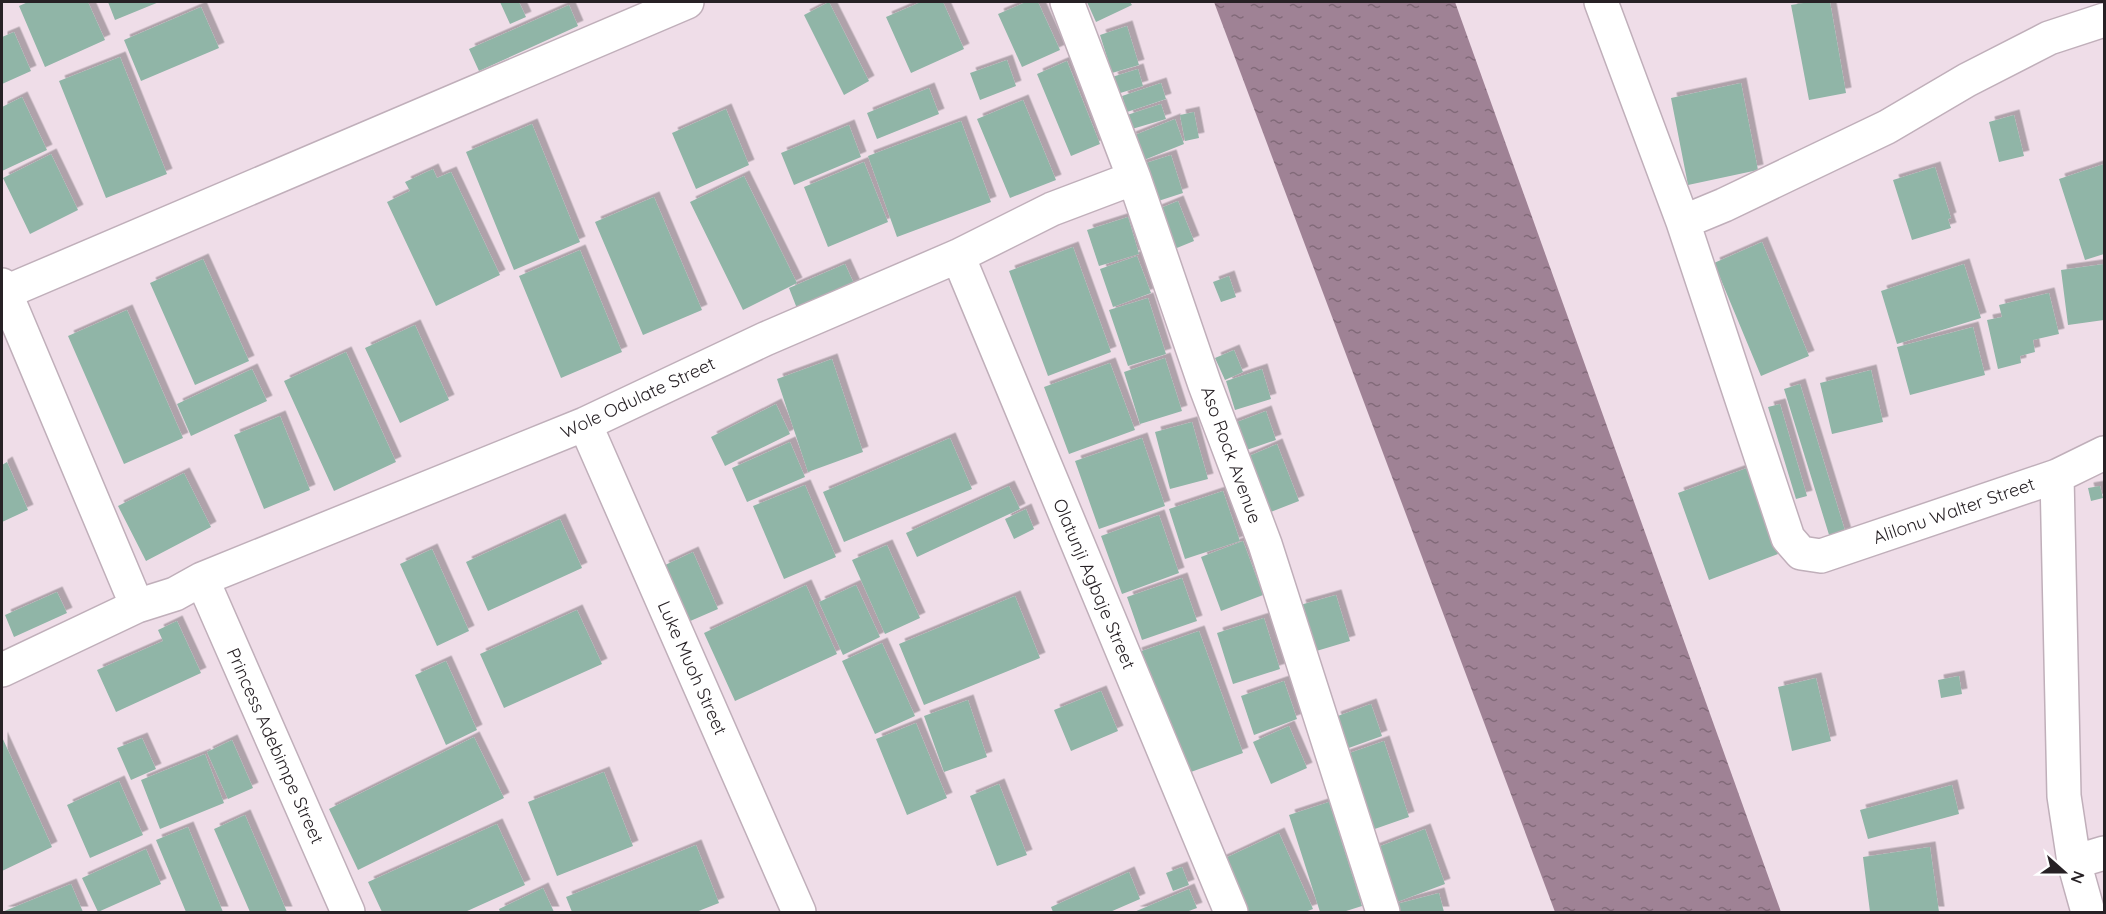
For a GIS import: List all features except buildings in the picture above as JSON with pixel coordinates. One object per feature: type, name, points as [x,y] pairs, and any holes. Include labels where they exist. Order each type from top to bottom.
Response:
[{"type":"street","points":[[137,606],[4,289],[687,2]]},
{"type":"street","name":"Aso Rock Avenue","points":[[1067,2],[1134,178],[1205,385],[1265,544],[1383,912]]},
{"type":"street","points":[[1601,2],[1683,222],[1724,205],[1887,127],[1967,80],[2049,38],[2104,20]]},
{"type":"street","name":"Wole Odulate Street","points":[[2,670],[137,606],[175,594],[202,579],[585,424],[765,339],[957,256],[1052,209],[1134,178]]},
{"type":"street","name":"Alilonu Walter Street","points":[[1683,222],[1788,538],[1801,553],[1821,556],[2057,476],[2104,453]]},
{"type":"street","name":"Olatunji Agbaje Street","points":[[957,256],[1231,912]]},
{"type":"street","name":"Luke Muoh Street","points":[[585,424],[799,912]]},
{"type":"street","points":[[2057,476],[2064,796],[2089,858],[2088,912]]},
{"type":"street","name":"Princess Adebimpe Street","points":[[202,579],[348,912]]},
{"type":"water","points":[[1214,2],[1455,2],[1781,912],[1555,912]]}]
